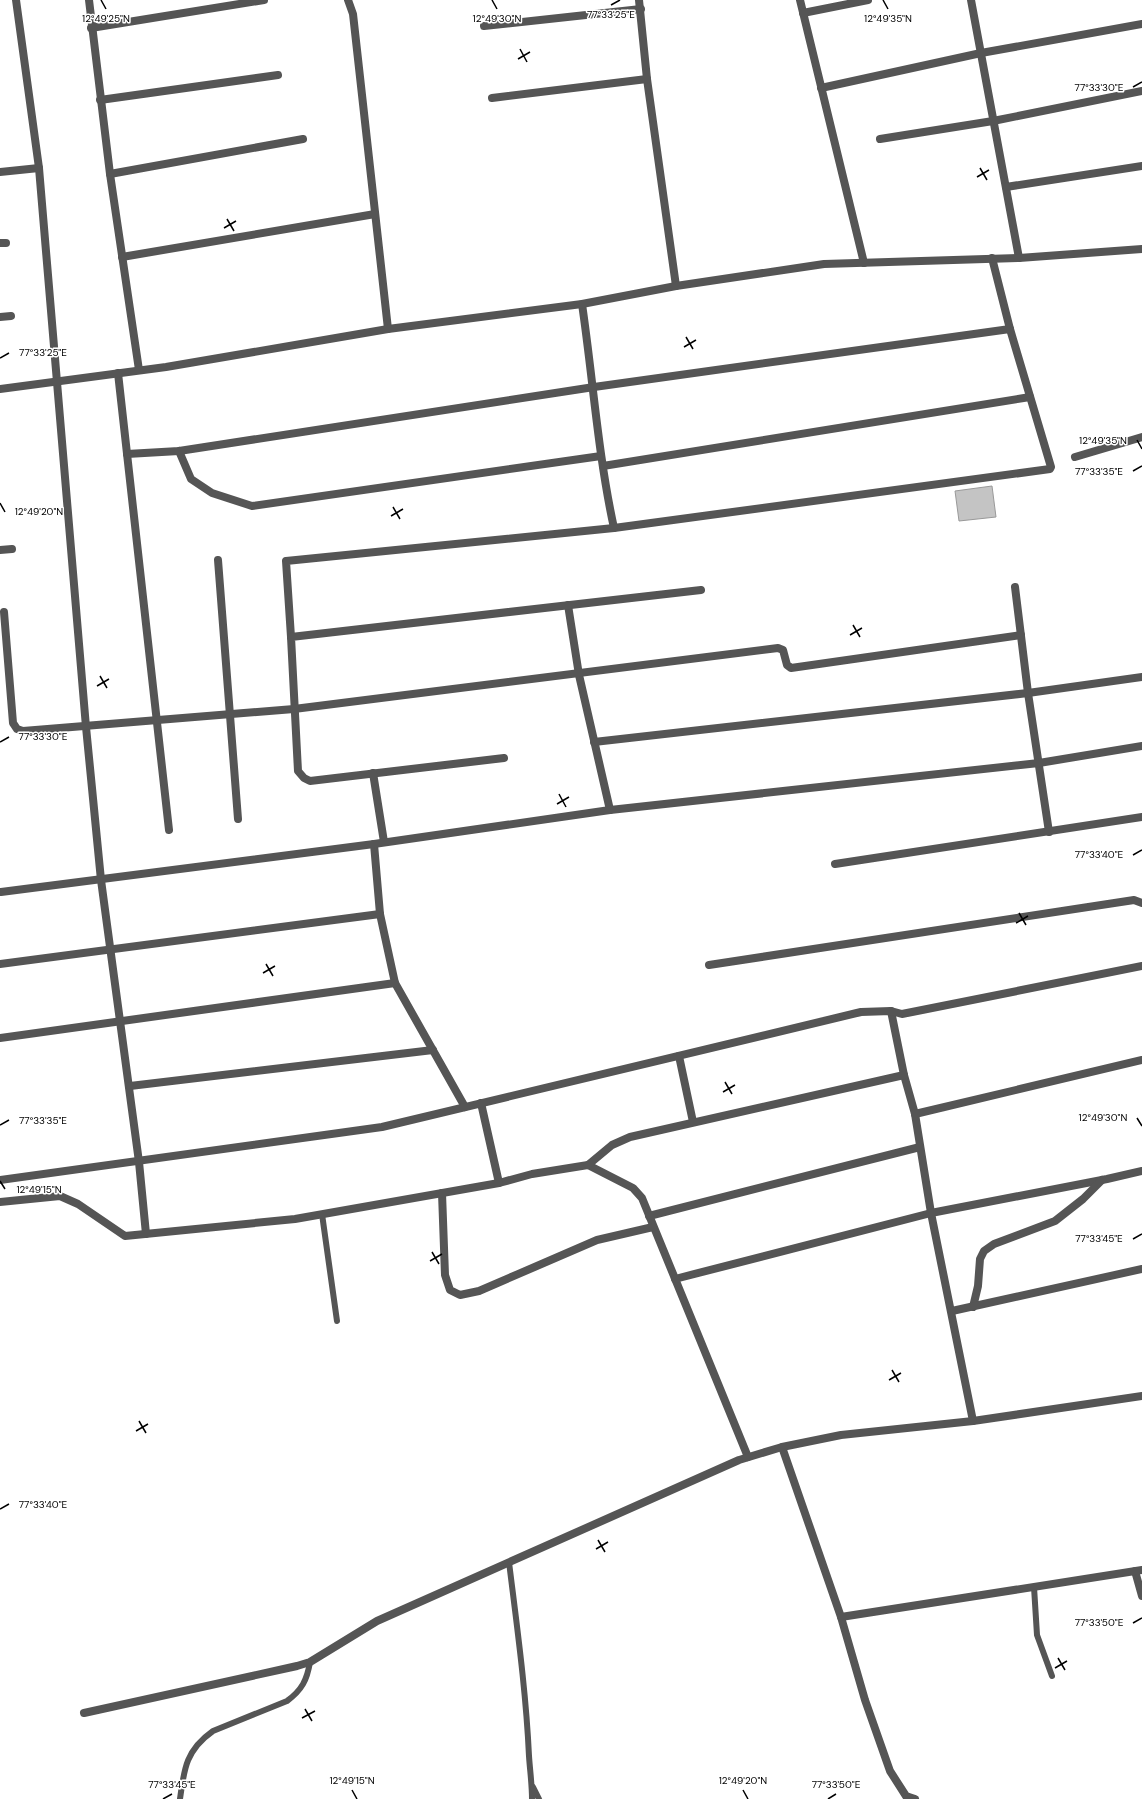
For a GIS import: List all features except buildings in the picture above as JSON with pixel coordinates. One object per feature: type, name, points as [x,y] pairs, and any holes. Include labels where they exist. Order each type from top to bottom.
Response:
[{"type":"street","points":[[16,0],[38,168],[86,726],[101,880],[130,1086],[146,1234]]},
{"type":"street","points":[[89,0],[100,100],[139,370]]},
{"type":"street","points":[[91,28],[264,0]]},
{"type":"street","points":[[348,0],[353,14],[388,329]]},
{"type":"street","points":[[639,0],[646,79],[676,286]]},
{"type":"street","points":[[800,0],[864,263]]},
{"type":"street","points":[[803,13],[868,0]]},
{"type":"street","points":[[971,0],[1019,258]]},
{"type":"street","points":[[484,26],[641,9]]},
{"type":"street","points":[[821,88],[981,53],[1142,24]]},
{"type":"street","points":[[100,100],[278,74]]},
{"type":"street","points":[[492,98],[646,79]]},
{"type":"street","points":[[880,139],[993,121],[1142,91]]},
{"type":"street","points":[[110,174],[303,139]]},
{"type":"street","points":[[1006,187],[1142,166]]},
{"type":"street","points":[[0,172],[38,168]]},
{"type":"street","points":[[122,257],[375,214]]},
{"type":"street","points":[[0,389],[139,370],[388,329],[582,304],[676,286],[824,264],[1019,258],[1142,249]]},
{"type":"street","points":[[504,758],[310,781],[304,778],[298,771],[286,561],[614,528],[1048,470],[1051,467],[1010,329],[992,258]]},
{"type":"street","points":[[582,304],[594,387],[601,456],[614,528]]},
{"type":"street","points":[[0,317],[11,316]]},
{"type":"street","points":[[127,454],[179,451],[594,387],[1010,329]]},
{"type":"street","points":[[118,373],[169,830]]},
{"type":"street","points":[[603,466],[1030,397]]},
{"type":"street","points":[[1075,457],[1142,437]]},
{"type":"street","points":[[179,451],[190,479],[212,493],[252,506],[601,456]]},
{"type":"street","points":[[0,550],[12,549]]},
{"type":"street","points":[[218,560],[238,820]]},
{"type":"street","points":[[1015,587],[1028,693],[1049,832]]},
{"type":"street","points":[[291,637],[701,590]]},
{"type":"street","points":[[568,605],[579,675],[610,810]]},
{"type":"street","points":[[4,612],[13,723],[17,729],[23,731],[294,709],[579,675],[778,648],[783,650],[787,665],[790,668],[1021,635]]},
{"type":"street","points":[[594,742],[1028,693],[1142,677]]},
{"type":"street","points":[[1,892],[374,844],[610,810],[1039,763],[1142,746]]},
{"type":"street","points":[[373,773],[384,842]]},
{"type":"street","points":[[835,864],[1142,817]]},
{"type":"street","points":[[374,844],[380,914],[395,983],[465,1107]]},
{"type":"street","points":[[709,965],[1134,900],[1142,903]]},
{"type":"street","points":[[0,964],[380,914]]},
{"type":"street","points":[[0,1180],[139,1162],[382,1127],[861,1012],[891,1010],[902,1014],[1142,966]]},
{"type":"street","points":[[0,1038],[395,983]]},
{"type":"street","points":[[891,1010],[904,1075],[915,1114],[931,1212],[973,1421]]},
{"type":"street","points":[[130,1086],[433,1050]]},
{"type":"street","points":[[679,1056],[692,1122]]},
{"type":"street","points":[[915,1114],[1142,1060]]},
{"type":"street","points":[[0,1202],[60,1196],[78,1204],[125,1236],[295,1219],[499,1184],[532,1174],[588,1165],[612,1145],[630,1137],[904,1075]]},
{"type":"street","points":[[481,1103],[499,1184]]},
{"type":"street","points":[[649,1216],[920,1147]]},
{"type":"street","points":[[588,1165],[633,1188],[642,1198],[748,1457]]},
{"type":"street","points":[[675,1279],[931,1212],[1102,1180],[1142,1171]]},
{"type":"street","points":[[973,1307],[978,1286],[980,1259],[984,1251],[994,1244],[1055,1221],[1083,1199],[1102,1180]]},
{"type":"street","points":[[442,1193],[445,1275],[450,1290],[460,1295],[479,1291],[598,1240],[654,1227]]},
{"type":"street","points":[[952,1311],[1142,1270]]},
{"type":"street","points":[[84,1713],[298,1666],[310,1662],[377,1621],[748,1457],[782,1447],[841,1435],[973,1421],[1142,1396]]},
{"type":"street","points":[[782,1447],[841,1617],[865,1700],[890,1771],[906,1796],[915,1799]]},
{"type":"street","points":[[841,1617],[1138,1571],[1142,1596]]},
{"type":"lane","points":[[322,1214],[337,1322]]},
{"type":"lane","points":[[509,1562],[527,1708],[532,1799]]},
{"type":"lane","points":[[1034,1587],[1037,1635],[1052,1676]]},
{"type":"lane","points":[[180,1799],[184,1770],[192,1751],[203,1738],[213,1731],[291,1698],[304,1685],[308,1677],[310,1662]]},
{"type":"lane","points":[[532,1785],[539,1799]]}]
